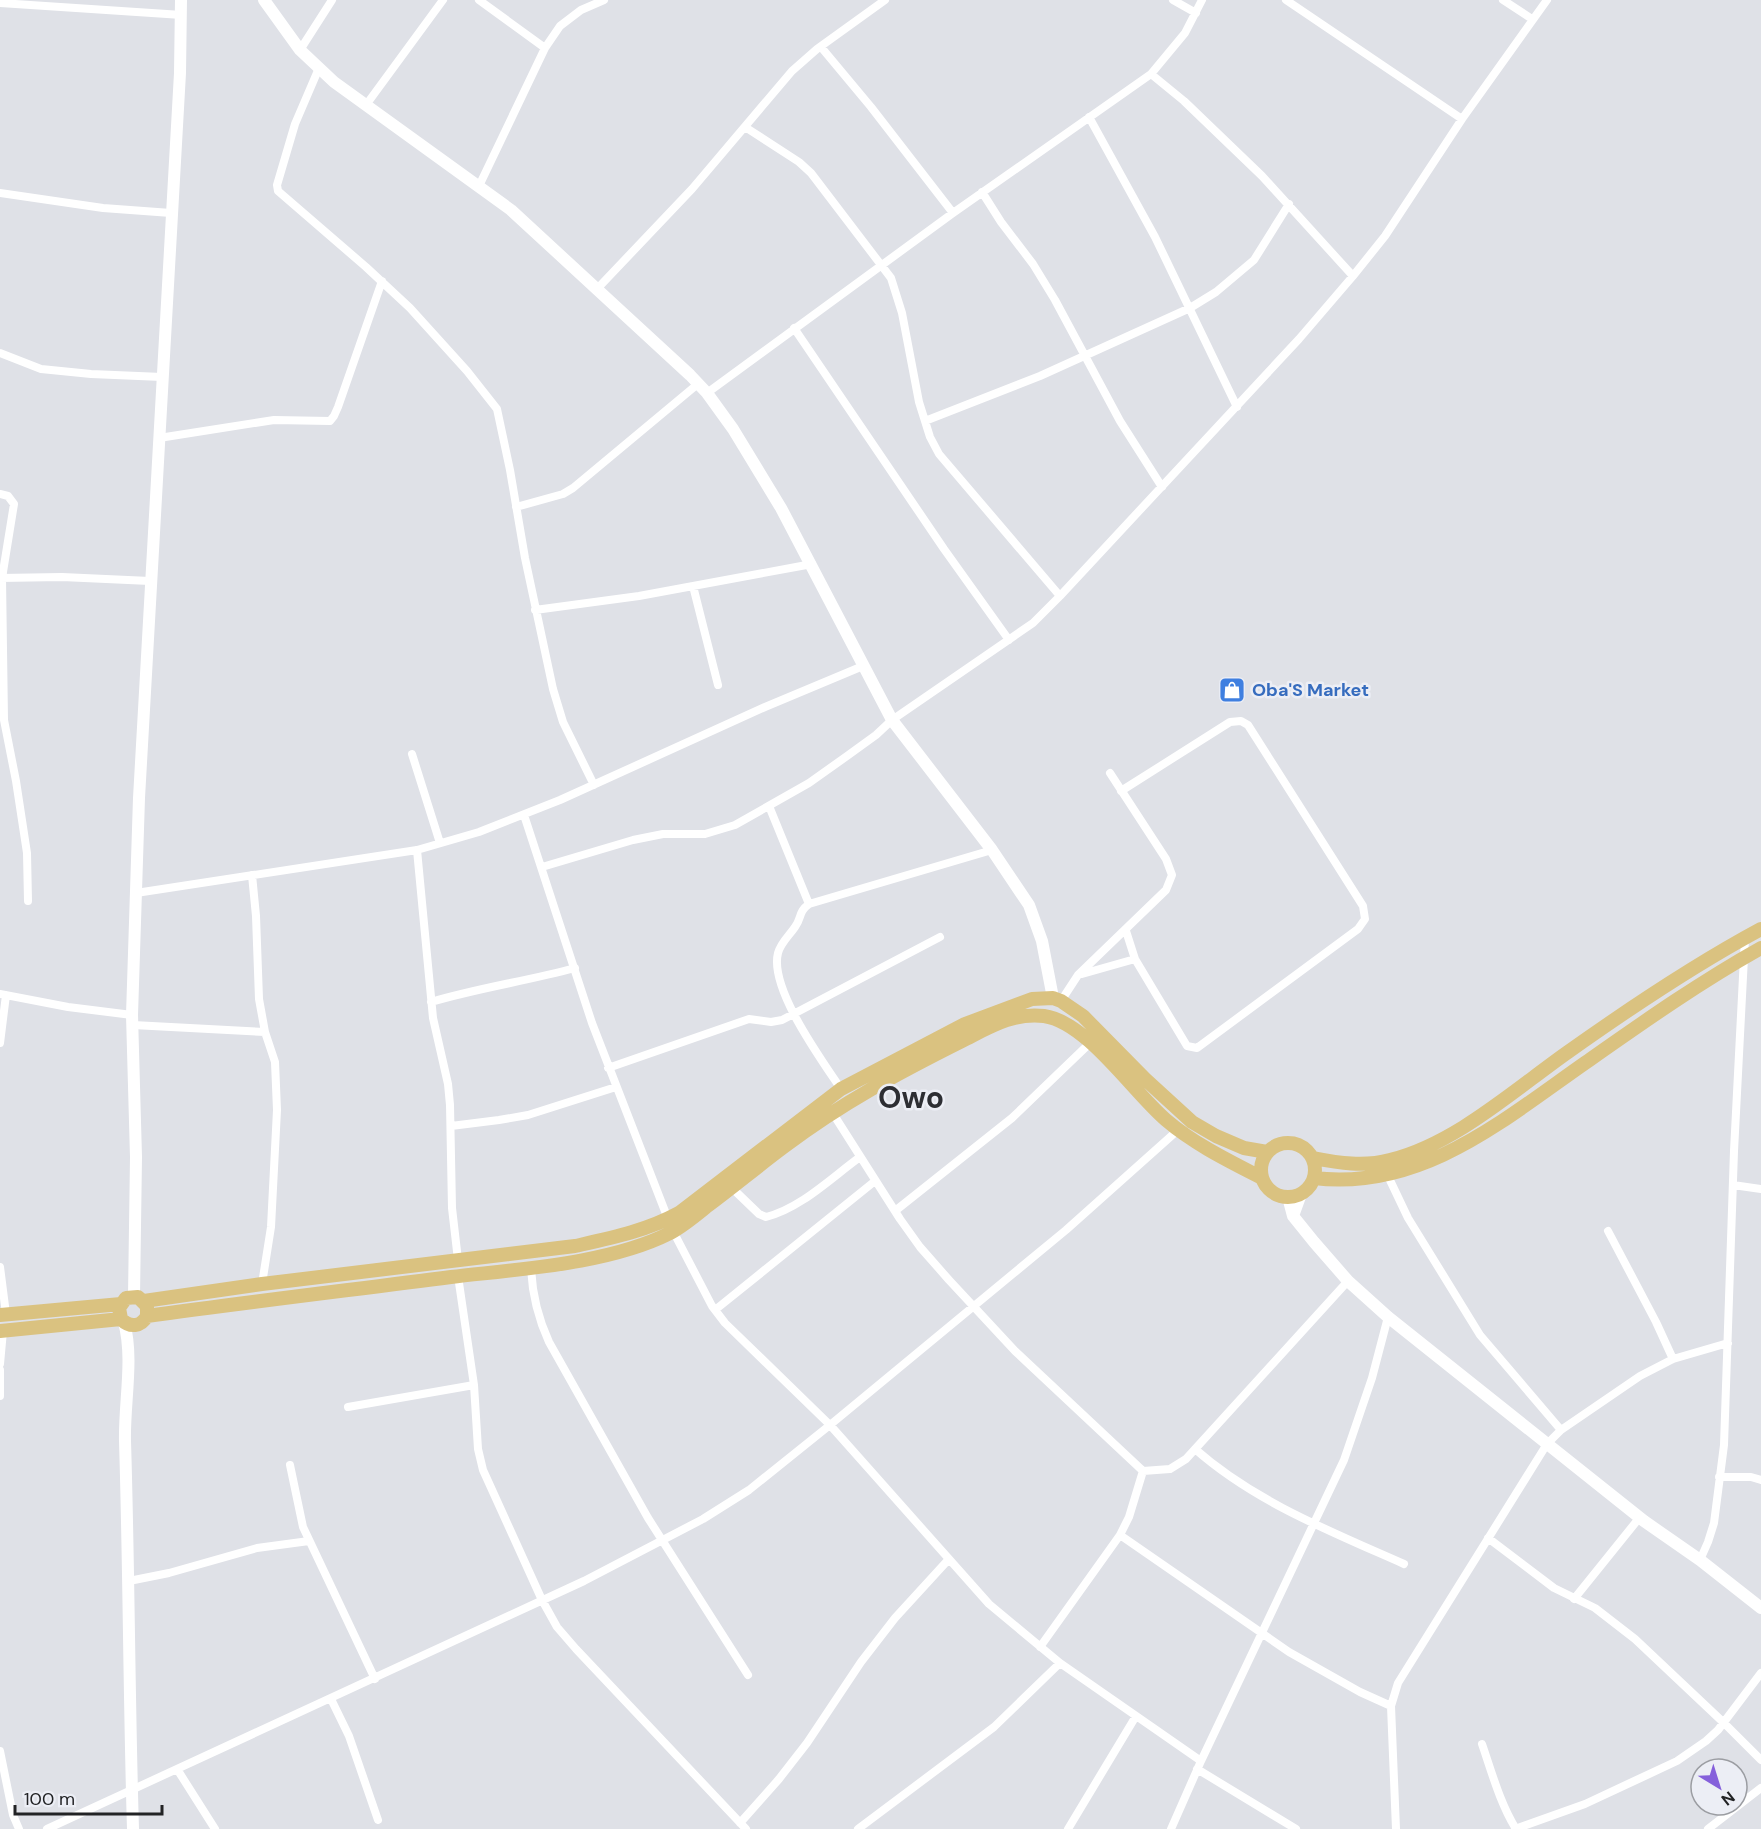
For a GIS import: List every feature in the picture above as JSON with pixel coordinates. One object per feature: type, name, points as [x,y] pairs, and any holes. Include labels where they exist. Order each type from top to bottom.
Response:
[{"type":"main road","points":[[1313,1158],[1344,1164],[1378,1163],[1429,1145],[1475,1120],[1569,1052],[1677,979],[1761,929]]},
{"type":"main road","points":[[1314,1178],[1338,1181],[1388,1176],[1436,1159],[1464,1145],[1680,997],[1761,948]]},
{"type":"main road","points":[[127,1326],[119,1311],[126,1298],[139,1299],[575,1246],[671,1225],[732,1188],[832,1112],[867,1082],[965,1024],[1032,999],[1057,1000],[1083,1016],[1192,1122],[1244,1148],[1267,1152]]},
{"type":"main road","points":[[147,1316],[531,1268],[631,1249],[650,1242],[712,1188],[782,1132],[841,1089],[867,1082],[987,1027],[1018,1016],[1043,1016],[1059,1020],[1090,1043],[1163,1118],[1178,1130],[1262,1178]]},
{"type":"main road","points":[[1292,1143],[1304,1148],[1313,1158],[1314,1178],[1307,1190],[1295,1196],[1275,1194],[1269,1190],[1262,1178],[1261,1165],[1267,1152],[1278,1144],[1292,1143]]},
{"type":"main road","points":[[2,1331],[140,1324],[147,1316],[147,1306],[139,1299]]},
{"type":"main road","points":[[3,1314],[121,1304]]},
{"type":"street","points":[[139,1299],[132,1020],[136,892],[181,0]]},
{"type":"street","points":[[264,0],[300,50],[319,68],[366,105],[511,210],[699,383],[707,393],[752,458],[812,564],[892,720],[1019,888],[1037,921],[1057,1000]]},
{"type":"street","points":[[300,50],[332,0]]},
{"type":"street","points":[[366,105],[443,0]]},
{"type":"street","points":[[479,0],[545,48]]},
{"type":"street","points":[[597,289],[692,189],[792,70],[885,0]]},
{"type":"street","points":[[1173,0],[1196,13]]},
{"type":"street","points":[[707,393],[982,192],[1151,74],[1175,48],[1202,0]]},
{"type":"street","points":[[1286,0],[1462,119]]},
{"type":"street","points":[[1503,0],[1532,19]]},
{"type":"street","points":[[542,867],[633,840],[663,834],[705,834],[735,825],[828,769],[876,735],[892,720],[1033,623],[1237,407],[1353,276],[1396,220],[1462,119],[1546,0]]},
{"type":"street","points":[[479,186],[545,48],[560,26],[581,10],[600,1]]},
{"type":"street","points":[[0,3],[182,15]]},
{"type":"street","points":[[821,47],[872,106],[953,213]]},
{"type":"street","points":[[319,68],[295,123],[277,185],[278,191],[382,281],[436,335],[497,409],[502,424],[516,507],[553,689],[563,722],[594,785]]},
{"type":"street","points":[[1151,74],[1184,101],[1289,204],[1353,276]]},
{"type":"street","points":[[1089,117],[1155,237],[1237,407]]},
{"type":"street","points":[[745,127],[799,162],[811,173],[883,265],[896,289],[919,402],[939,453],[1060,596]]},
{"type":"street","points":[[982,192],[1044,282],[1137,451],[1162,487]]},
{"type":"street","points":[[0,193],[103,208],[171,213]]},
{"type":"street","points":[[925,421],[1084,357],[1190,308],[1216,292],[1254,260],[1289,204]]},
{"type":"street","points":[[159,438],[274,420],[330,421],[338,407],[382,281]]},
{"type":"street","points":[[794,328],[944,549],[1010,640]]},
{"type":"street","points":[[0,353],[41,369],[112,376],[162,377]]},
{"type":"street","points":[[516,507],[564,494],[573,488],[699,383]]},
{"type":"street","points":[[0,494],[8,496],[14,504],[1,578],[4,720],[27,853],[28,901]]},
{"type":"street","points":[[536,610],[693,586],[812,564]]},
{"type":"street","points":[[1,578],[62,577],[150,581]]},
{"type":"street","points":[[693,586],[718,685]]},
{"type":"street","points":[[136,892],[417,850],[479,832],[594,785],[765,707],[863,666]]},
{"type":"street","points":[[1121,790],[1230,722],[1241,721],[1248,724],[1363,906],[1365,918],[1358,929],[1197,1048],[1187,1046],[1135,959],[1126,931]]},
{"type":"street","points":[[412,754],[440,843]]},
{"type":"street","points":[[1057,1000],[1078,975],[1166,890],[1172,876],[1166,859],[1110,773]]},
{"type":"street","points":[[769,806],[809,904]]},
{"type":"street","points":[[524,815],[608,1068],[671,1225],[715,1310],[735,1333],[830,1425],[989,1604],[1060,1663],[1136,1716],[1199,1765],[1296,1829]]},
{"type":"street","points":[[417,850],[431,1002],[448,1084],[452,1208],[458,1260]]},
{"type":"street","points":[[841,1089],[780,986],[777,960],[781,944],[794,930],[799,914],[809,904],[992,850]]},
{"type":"street","points":[[252,875],[259,999],[265,1032],[275,1062],[277,1110],[271,1227],[262,1284]]},
{"type":"street","points":[[608,1068],[749,1019],[771,1022],[782,1020],[940,937]]},
{"type":"street","points":[[1700,1560],[1714,1523],[1724,1445],[1745,938]]},
{"type":"street","points":[[1078,975],[1135,959]]},
{"type":"street","points":[[431,1002],[471,990],[521,982],[575,968]]},
{"type":"street","points":[[0,1043],[3,995],[132,1020],[265,1032]]},
{"type":"street","points":[[895,1210],[1012,1118],[1090,1043]]},
{"type":"street","points":[[451,1126],[528,1114],[616,1087]]},
{"type":"street","points":[[832,1112],[920,1247],[1015,1351],[1143,1471],[1170,1468],[1186,1459],[1348,1281]]},
{"type":"street","points":[[47,1829],[584,1581],[664,1540],[749,1490],[1066,1230],[1178,1130]]},
{"type":"street","points":[[732,1188],[759,1214],[766,1217],[786,1209],[860,1157]]},
{"type":"street","points":[[1388,1176],[1408,1218],[1480,1335],[1561,1430]]},
{"type":"street","points":[[715,1310],[875,1181]]},
{"type":"street","points":[[1733,1185],[1761,1189]]},
{"type":"street","points":[[1295,1196],[1293,1216],[1348,1281],[1388,1317],[1640,1517],[1761,1608]]},
{"type":"street","points":[[1608,1231],[1673,1359]]},
{"type":"street","points":[[0,1267],[3,1314]]},
{"type":"street","points":[[531,1268],[532,1289],[539,1319],[546,1336],[648,1518],[748,1675]]},
{"type":"street","points":[[458,1276],[474,1385],[477,1449],[483,1470],[543,1600],[557,1627],[576,1649],[743,1826],[807,1743],[861,1662],[895,1618],[949,1559]]},
{"type":"street","points":[[1170,1829],[1344,1460],[1372,1378],[1388,1317]]},
{"type":"street","points":[[127,1326],[125,1420],[133,1829]]},
{"type":"street","points":[[0,1364],[2,1331]]},
{"type":"street","points":[[1396,1829],[1391,1706],[1398,1683],[1407,1665],[1547,1443],[1561,1430],[1640,1376],[1673,1359],[1728,1343]]},
{"type":"street","points":[[0,1370],[0,1395]]},
{"type":"street","points":[[348,1407],[474,1385]]},
{"type":"street","points":[[1195,1449],[1229,1476],[1291,1513],[1404,1564]]},
{"type":"street","points":[[290,1465],[303,1527],[375,1679]]},
{"type":"street","points":[[1040,1647],[1130,1517],[1143,1471]]},
{"type":"street","points":[[1719,1477],[1751,1477],[1761,1480]]},
{"type":"street","points":[[1574,1599],[1640,1517]]},
{"type":"street","points":[[1120,1534],[1192,1586],[1314,1667],[1391,1706]]},
{"type":"street","points":[[1488,1538],[1554,1588],[1595,1608],[1635,1639],[1761,1760]]},
{"type":"street","points":[[129,1581],[169,1573],[257,1548],[309,1541]]},
{"type":"street","points":[[858,1829],[994,1727],[1060,1663]]},
{"type":"street","points":[[1482,1744],[1498,1793],[1516,1829],[1585,1804],[1677,1761],[1706,1741],[1724,1723],[1761,1674]]},
{"type":"street","points":[[331,1699],[349,1736],[378,1820]]},
{"type":"street","points":[[1068,1829],[1136,1716]]},
{"type":"street","points":[[0,1751],[13,1815],[19,1829]]},
{"type":"street","points":[[177,1769],[215,1829]]},
{"type":"street","points":[[1708,1829],[1761,1788]]},
{"type":"place","name":"Oba'S Market","points":[[1232,690]]},
{"type":"district","name":"Owo","points":[[911,1098]]}]
